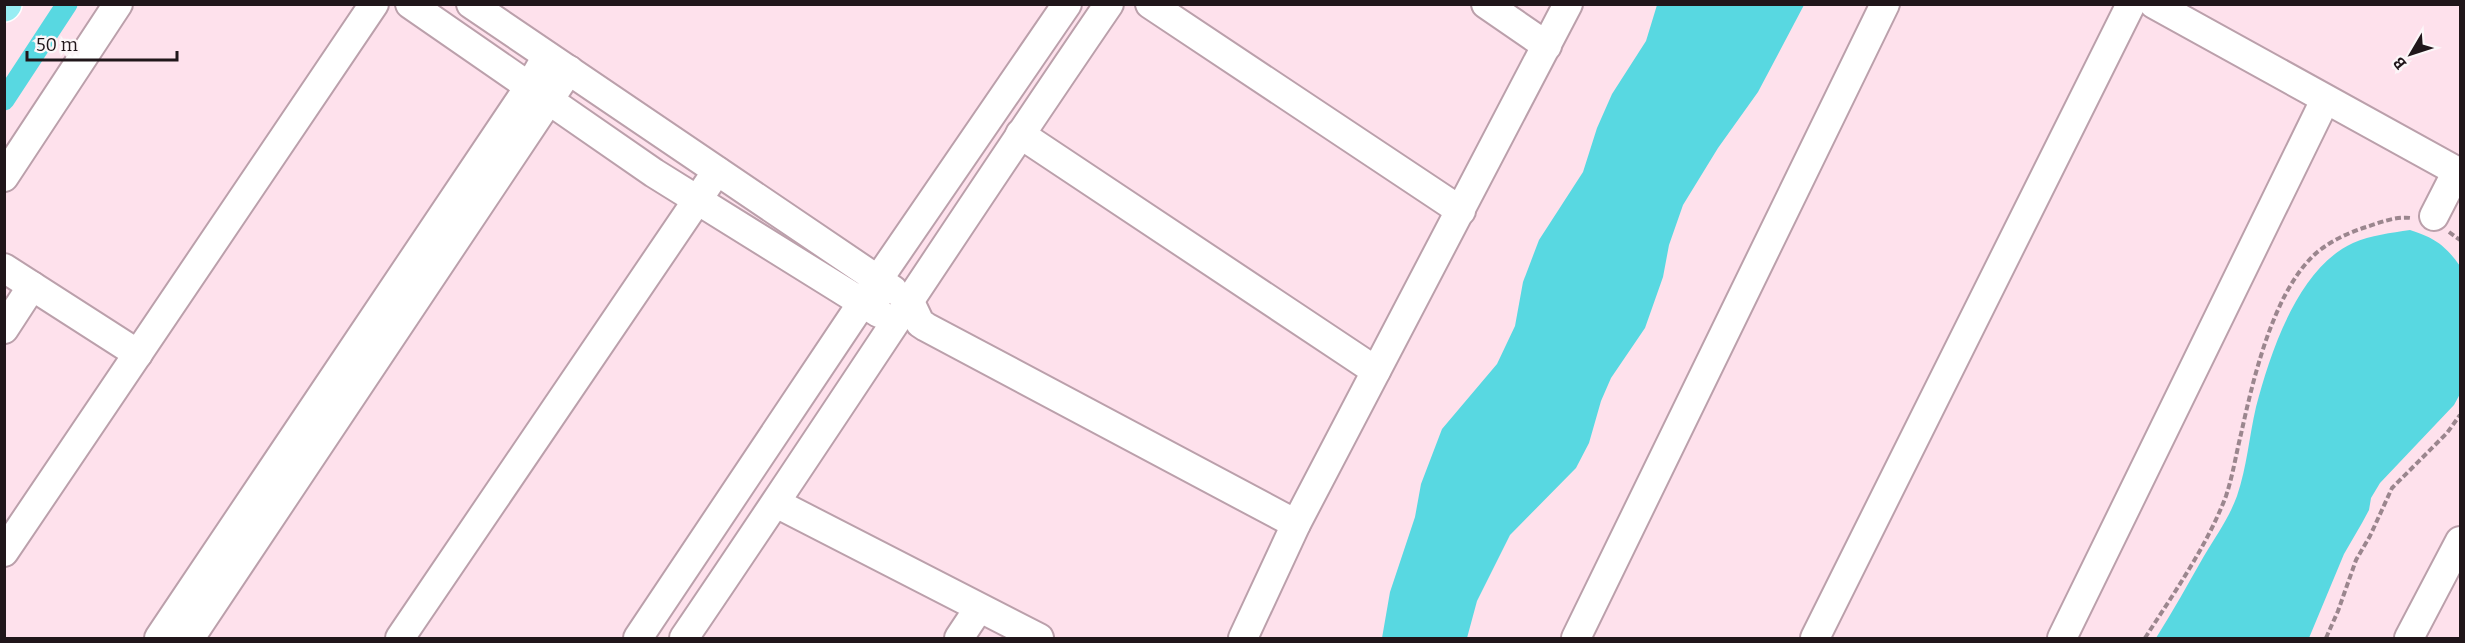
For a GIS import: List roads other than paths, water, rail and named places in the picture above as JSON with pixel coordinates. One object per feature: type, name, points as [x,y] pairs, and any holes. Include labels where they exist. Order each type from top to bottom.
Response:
[{"type":"street","points":[[4,177],[118,4]]},
{"type":"street","points":[[4,552],[374,4]]},
{"type":"street","points":[[410,4],[654,173],[697,199],[1296,524]]},
{"type":"street","points":[[471,4],[717,171],[892,305]]},
{"type":"street","points":[[684,639],[776,503],[1067,4]]},
{"type":"street","points":[[638,639],[1020,134],[1109,4]]},
{"type":"street","points":[[1150,4],[1461,211]]},
{"type":"street","points":[[1486,4],[1547,46]]},
{"type":"street","points":[[1243,639],[1296,524],[1568,4]]},
{"type":"street","points":[[1576,639],[1886,4]]},
{"type":"street","points":[[1815,639],[2131,4]]},
{"type":"street","points":[[2154,4],[2459,172],[2430,221]]},
{"type":"street","points":[[159,639],[196,606],[558,63]]},
{"type":"street","points":[[2062,639],[2325,100]]},
{"type":"street","points":[[1020,134],[1376,371]]},
{"type":"street","points":[[400,639],[717,171]]},
{"type":"street","points":[[4,268],[138,354]]},
{"type":"street","points":[[4,329],[32,286]]},
{"type":"street","points":[[776,503],[1034,637]]},
{"type":"street","points":[[2420,635],[2460,542]]},
{"type":"street","points":[[190,639],[196,606]]},
{"type":"street","points":[[959,639],[979,608]]},
{"type":"water","points":[[1657,5],[1804,5],[1758,92],[1718,148],[1683,205],[1669,245],[1663,277],[1645,328],[1611,378],[1601,401],[1589,443],[1576,468],[1510,535],[1477,601],[1467,638],[1382,638],[1390,592],[1415,517],[1421,484],[1442,429],[1497,364],[1515,326],[1523,282],[1539,240],[1583,172],[1597,128],[1612,94],[1646,41]]},
{"type":"water","points":[[2410,230],[2439,243],[2460,266],[2460,394],[2454,405],[2380,483],[2371,498],[2369,510],[2344,554],[2309,638],[2156,638],[2234,504],[2243,474],[2256,407],[2269,362],[2289,314],[2302,292],[2334,255],[2353,243],[2374,236]]},
{"type":"waterway","points":[[4,100],[67,4]]}]
